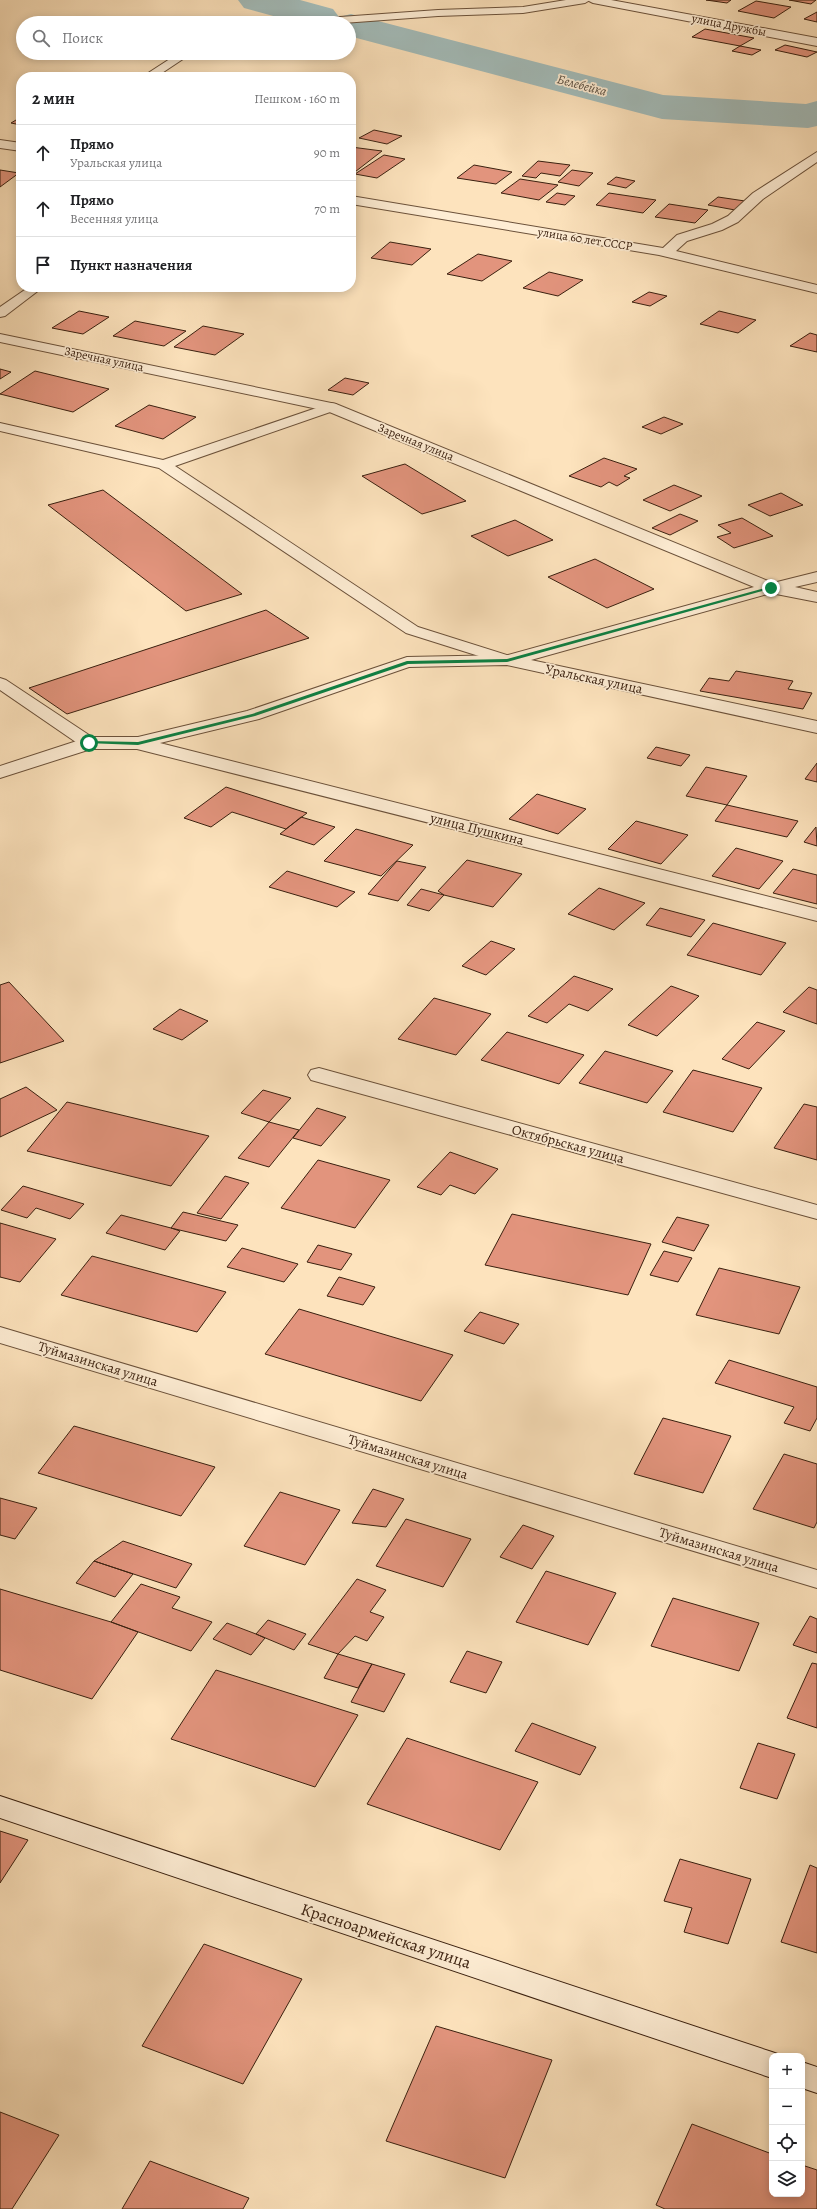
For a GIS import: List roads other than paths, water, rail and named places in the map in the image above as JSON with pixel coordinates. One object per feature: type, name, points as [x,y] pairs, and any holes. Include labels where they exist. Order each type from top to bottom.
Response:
[{"type":"street","name":"улица Дружбы","points":[[593,0],[817,42]]},
{"type":"street","points":[[0,144],[16,146]]},
{"type":"street","points":[[665,252],[682,238],[717,227],[733,219],[758,196],[817,156]]},
{"type":"street","name":"улица 60 лет СССР","points":[[356,201],[665,252],[817,289]]},
{"type":"street","name":"Заречная улица","points":[[0,338],[331,407],[771,588],[817,597]]},
{"type":"street","points":[[507,660],[771,588],[817,577]]},
{"type":"street","name":"Уральская улица","points":[[0,772],[89,743],[138,744],[254,715],[407,662],[507,660],[817,727]]},
{"type":"street","name":"улица Пушкина","points":[[138,744],[817,915]]},
{"type":"street","name":"Октябрьская улица","points":[[319,1075],[817,1212]]},
{"type":"street","name":"Туймазинская улица","points":[[0,1335],[817,1579]]},
{"type":"street","name":"Красноармейская улица","points":[[0,1807],[769,2064]]},
{"type":"street","points":[[805,2076],[817,2080]]},
{"type":"lane","points":[[356,20],[523,10],[585,0]]},
{"type":"lane","points":[[156,72],[176,60]]},
{"type":"lane","points":[[0,313],[30,292]]},
{"type":"lane","points":[[164,465],[331,407]]},
{"type":"lane","points":[[0,427],[164,465],[412,630],[507,660]]},
{"type":"lane","points":[[0,683],[89,743]]},
{"type":"waterway","name":"Белебейка","points":[[257,0],[316,16]]},
{"type":"waterway","name":"Белебейка","points":[[356,26],[662,107],[808,116],[817,113]]}]
